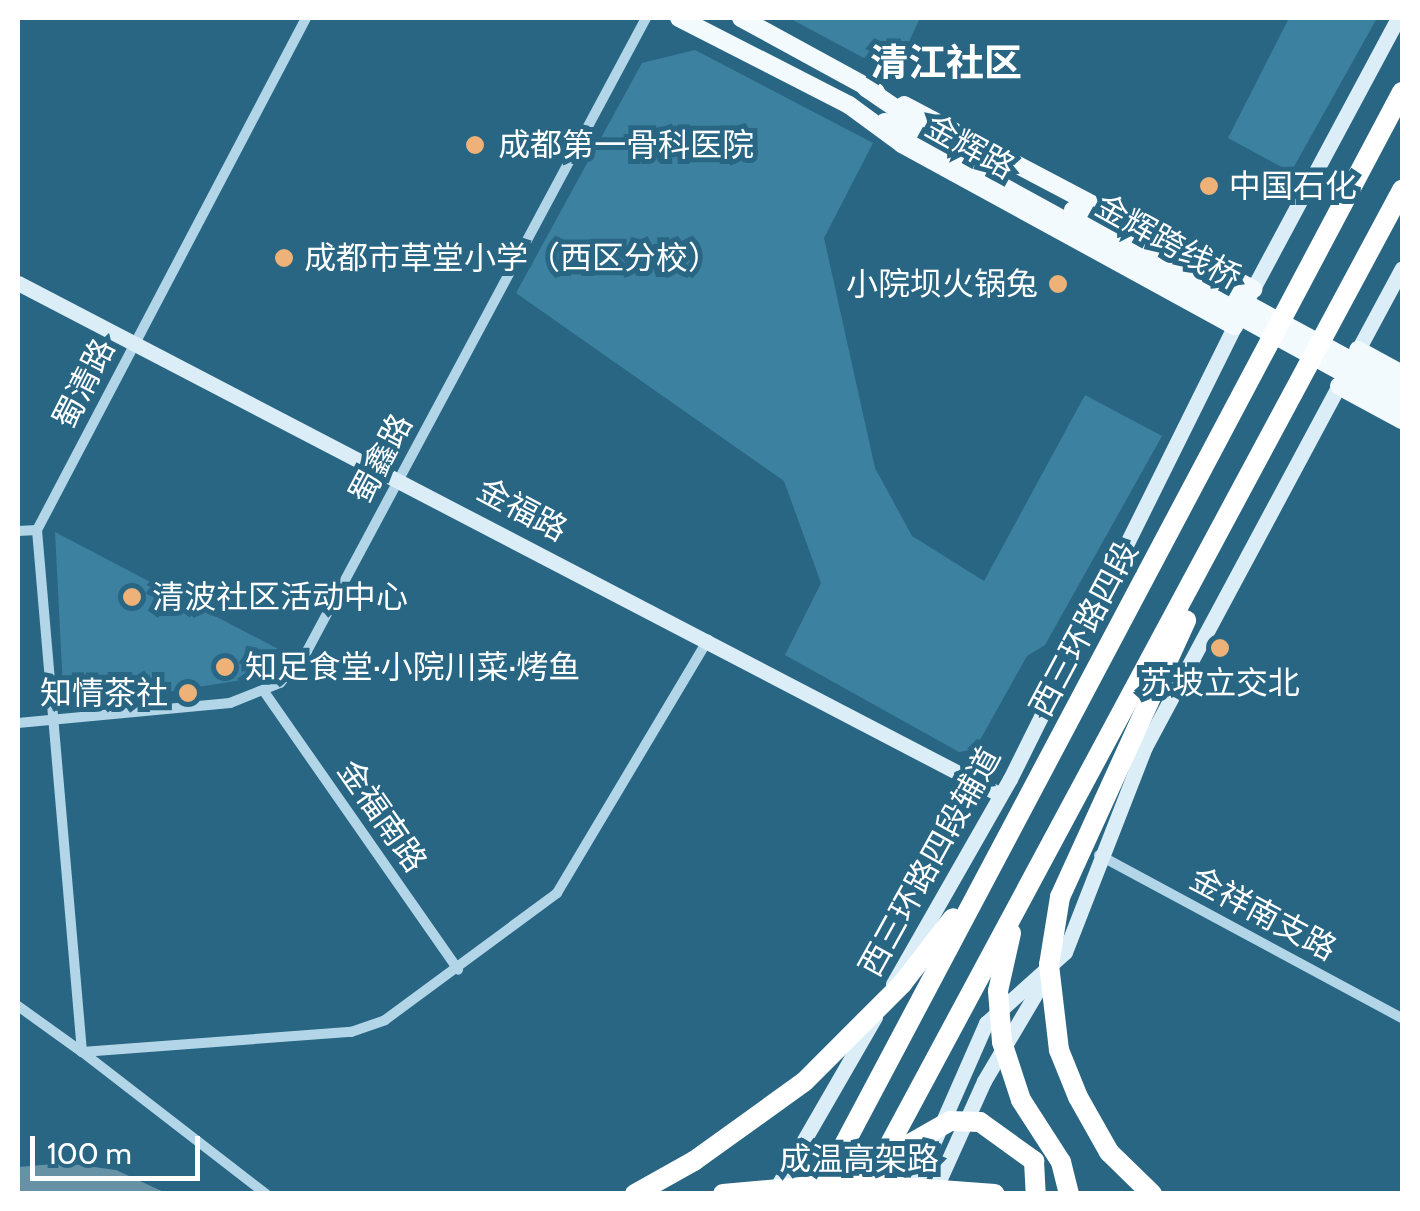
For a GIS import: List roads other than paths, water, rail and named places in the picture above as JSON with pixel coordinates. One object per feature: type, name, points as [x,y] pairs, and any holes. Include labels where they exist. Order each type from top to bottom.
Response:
[{"type":"highway","name":"西三环路四段","points":[[818,1194],[1402,92]]},
{"type":"highway","points":[[866,1194],[1064,815],[1232,515],[1402,190]]},
{"type":"highway","points":[[1152,1194],[1109,1152],[1078,1097],[1051,1011],[1052,932],[1060,897],[1232,515]]},
{"type":"highway","points":[[635,1194],[694,1161],[804,1082],[902,984],[987,872]]},
{"type":"highway","points":[[1016,908],[998,991],[1002,1042],[1021,1100],[1061,1162],[1069,1194]]},
{"type":"highway","points":[[866,1194],[902,1149],[950,1121],[998,1130],[1034,1160],[1036,1194]]},
{"type":"highway","name":"成温高架路","points":[[723,1194],[846,1183],[995,1194]]},
{"type":"main road","name":"金辉路","points":[[679,18],[849,106],[902,144],[1234,326]]},
{"type":"main road","name":"金辉路","points":[[741,18],[866,88],[1252,290]]},
{"type":"main road","name":"西三环路四段辅道","points":[[773,1194],[997,793],[1252,290],[1398,18]]},
{"type":"main road","points":[[866,88],[913,129]]},
{"type":"main road","points":[[849,106],[913,129]]},
{"type":"main road","name":"金辉跨线桥","points":[[913,129],[1402,388]]},
{"type":"main road","name":"金辉跨线桥","points":[[913,129],[1402,405]]},
{"type":"main road","points":[[933,1194],[1021,1010],[1056,960],[1145,747],[1402,268]]},
{"type":"main road","name":"金福路","points":[[18,283],[400,477],[997,793]]},
{"type":"main road","points":[[1358,350],[1402,374]]},
{"type":"main road","points":[[1339,386],[1402,420]]},
{"type":"main road","points":[[910,1194],[986,1023],[1056,960]]},
{"type":"street","name":"蜀清路","points":[[36,530],[306,18]]},
{"type":"street","name":"蜀鑫路","points":[[18,723],[230,703],[280,683],[307,651],[646,18]]},
{"type":"street","points":[[18,531],[36,530],[82,1052]]},
{"type":"street","points":[[82,1052],[351,1032],[385,1020],[558,893],[708,639]]},
{"type":"street","name":"金福南路","points":[[264,690],[458,970]]},
{"type":"street","name":"金祥南支路","points":[[1100,855],[1401,1012]]},
{"type":"street","points":[[18,1006],[266,1194]]},
{"type":"place","name":"成都第一骨科医院","points":[[475,145]]},
{"type":"place","name":"中国石化","points":[[1209,186]]},
{"type":"place","name":"成都市草堂小学（西区分校）","points":[[284,258]]},
{"type":"place","name":"小院坝火锅兔","points":[[1058,284]]},
{"type":"place","name":"清波社区活动中心","points":[[132,597]]},
{"type":"place","name":"苏坡立交北","points":[[1220,648]]},
{"type":"place","name":"知足食堂·小院川菜·烤鱼","points":[[225,667]]},
{"type":"place","name":"知情茶社","points":[[188,693]]},
{"type":"district","name":"清江社区","points":[[946,63]]}]
